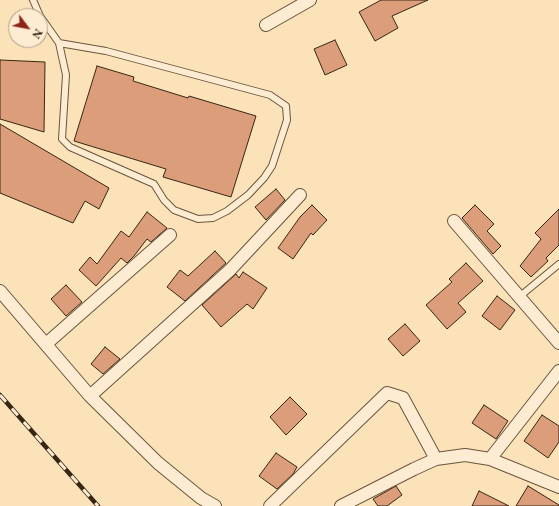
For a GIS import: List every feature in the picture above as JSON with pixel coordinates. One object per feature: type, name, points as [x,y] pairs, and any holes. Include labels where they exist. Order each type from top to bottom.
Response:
[{"type":"street","points":[[266,25],[310,0]]},
{"type":"street","points":[[90,396],[230,270],[300,195]]},
{"type":"street","points":[[454,221],[559,343]]},
{"type":"street","points":[[46,344],[170,235]]},
{"type":"street","points":[[0,291],[90,396],[158,463],[200,498],[215,506]]},
{"type":"street","points":[[490,459],[559,371]]},
{"type":"street","points":[[270,506],[387,393],[403,398],[436,460]]},
{"type":"street","points":[[341,506],[414,469],[436,460],[465,455],[490,459],[559,486]]},
{"type":"lane","points":[[48,27],[59,43],[66,75],[62,139],[70,147],[154,184],[164,200],[174,210],[198,218],[213,218],[227,211],[248,195],[264,178],[272,166],[287,120],[286,106],[270,95],[106,50],[59,43]]},
{"type":"lane","points":[[520,297],[559,264]]},
{"type":"building","points":[[381,0],[428,0],[392,16],[398,28],[375,41],[359,12]]},
{"type":"building","points":[[335,40],[347,65],[325,75],[314,49]]},
{"type":"building","points":[[0,60],[45,62],[44,132],[0,119]]},
{"type":"building","points":[[97,66],[134,77],[133,81],[188,98],[189,96],[256,116],[231,197],[163,177],[166,169],[74,141]]},
{"type":"building","points":[[0,124],[109,188],[99,209],[85,201],[73,223],[0,193]]},
{"type":"building","points":[[276,189],[285,200],[266,220],[255,207]]},
{"type":"building","points":[[312,205],[327,220],[313,235],[311,233],[293,259],[278,248],[300,217]]},
{"type":"building","points":[[475,205],[494,224],[487,231],[501,246],[493,254],[462,218]]},
{"type":"building","points":[[559,209],[559,245],[546,258],[548,261],[531,277],[520,266],[541,239],[535,233]]},
{"type":"building","points":[[147,212],[167,228],[151,242],[147,239],[127,263],[121,258],[96,286],[79,270],[90,257],[97,264],[121,231],[129,237]]},
{"type":"building","points":[[215,251],[226,263],[185,301],[167,287],[180,270],[188,276]]},
{"type":"building","points":[[466,263],[483,281],[458,303],[466,312],[447,329],[426,305],[452,282],[449,279]]},
{"type":"building","points":[[243,272],[267,288],[253,309],[247,304],[221,327],[202,305],[236,274],[239,278]]},
{"type":"building","points":[[66,285],[82,302],[66,316],[51,299]]},
{"type":"building","points":[[497,296],[515,310],[500,330],[482,316]]},
{"type":"building","points":[[405,324],[420,341],[403,356],[388,339]]},
{"type":"building","points":[[105,347],[120,359],[103,374],[91,364]]},
{"type":"building","points":[[290,397],[307,414],[286,435],[270,417]]},
{"type":"building","points":[[484,405],[508,421],[496,439],[472,423]]},
{"type":"building","points":[[542,415],[559,426],[559,442],[548,458],[524,441]]},
{"type":"building","points":[[276,453],[297,467],[293,474],[277,489],[259,476]]},
{"type":"building","points":[[396,486],[402,495],[387,506],[378,506],[373,499]]},
{"type":"building","points":[[528,486],[559,505],[559,506],[516,506]]},
{"type":"building","points":[[479,491],[509,506],[472,506]]},
{"type":"railway","points":[[0,395],[98,506]]}]
